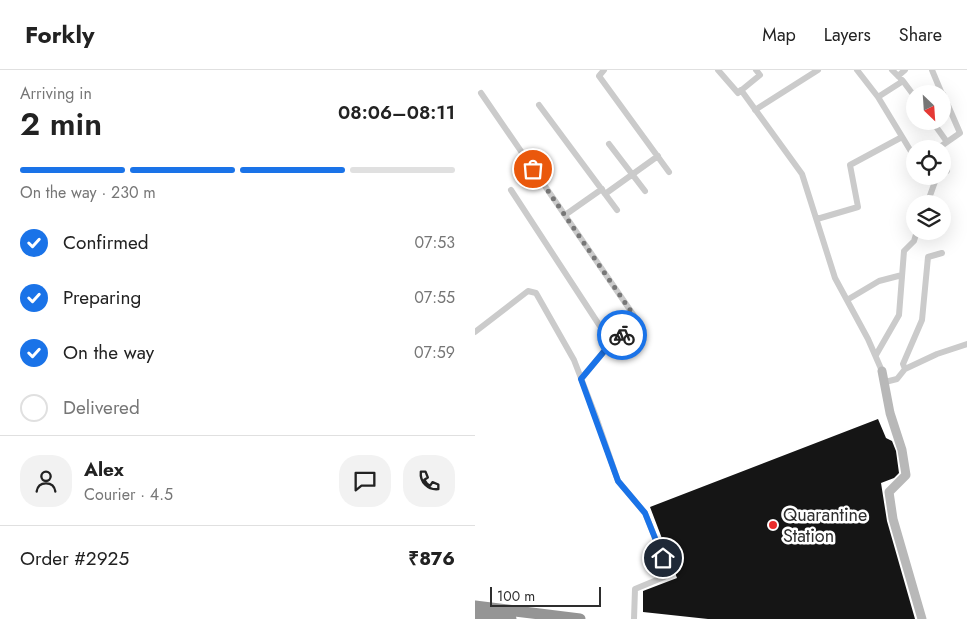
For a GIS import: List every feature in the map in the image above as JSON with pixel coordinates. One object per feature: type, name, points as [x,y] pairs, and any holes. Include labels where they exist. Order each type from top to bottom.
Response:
[{"type":"highway","points":[[475,606],[493,615],[511,619]]},
{"type":"highway","points":[[475,614],[580,619]]},
{"type":"street","points":[[604,70],[599,76],[669,172]]},
{"type":"street","points":[[718,70],[738,93],[760,74],[757,70]]},
{"type":"street","points":[[755,110],[818,70]]},
{"type":"street","points":[[857,70],[878,97],[906,143]]},
{"type":"street","points":[[892,70],[906,85]]},
{"type":"street","points":[[878,97],[901,79],[905,70]]},
{"type":"street","points":[[932,70],[939,85]]},
{"type":"street","points":[[741,90],[802,174],[835,278],[876,355],[882,371],[890,413],[902,450],[906,475],[889,492],[893,519],[922,619]]},
{"type":"street","points":[[481,93],[639,323],[611,343],[581,379]]},
{"type":"street","points":[[539,105],[617,210]]},
{"type":"street","points":[[950,140],[959,133],[951,114]]},
{"type":"street","points":[[817,219],[858,207],[850,165],[902,137]]},
{"type":"street","points":[[609,144],[645,191]]},
{"type":"street","points":[[565,215],[631,175],[657,156]]},
{"type":"street","points":[[511,190],[611,343]]},
{"type":"street","points":[[876,355],[899,315],[904,252],[914,240]]},
{"type":"street","points":[[905,369],[903,364],[922,320],[928,257],[942,253]]},
{"type":"street","points":[[847,300],[879,281],[902,274]]},
{"type":"street","points":[[475,332],[527,291],[536,293],[574,360],[618,481],[645,513],[669,573],[635,589],[634,619]]},
{"type":"street","points":[[885,382],[897,378],[905,369],[937,354],[967,344]]},
{"type":"building","name":"Quarantine Station","points":[[878,419],[886,438],[892,441],[896,451],[899,473],[894,478],[881,483],[887,521],[915,619],[708,619],[643,612],[643,591],[677,578],[650,507]]},
{"type":"way so far","points":[[533,169],[639,323],[622,335]]},
{"type":"place","name":"Quarantine Station","points":[[773,525]]},
{"type":"route","points":[[622,335],[611,343],[581,379],[618,481],[645,513],[663,558]]}]
